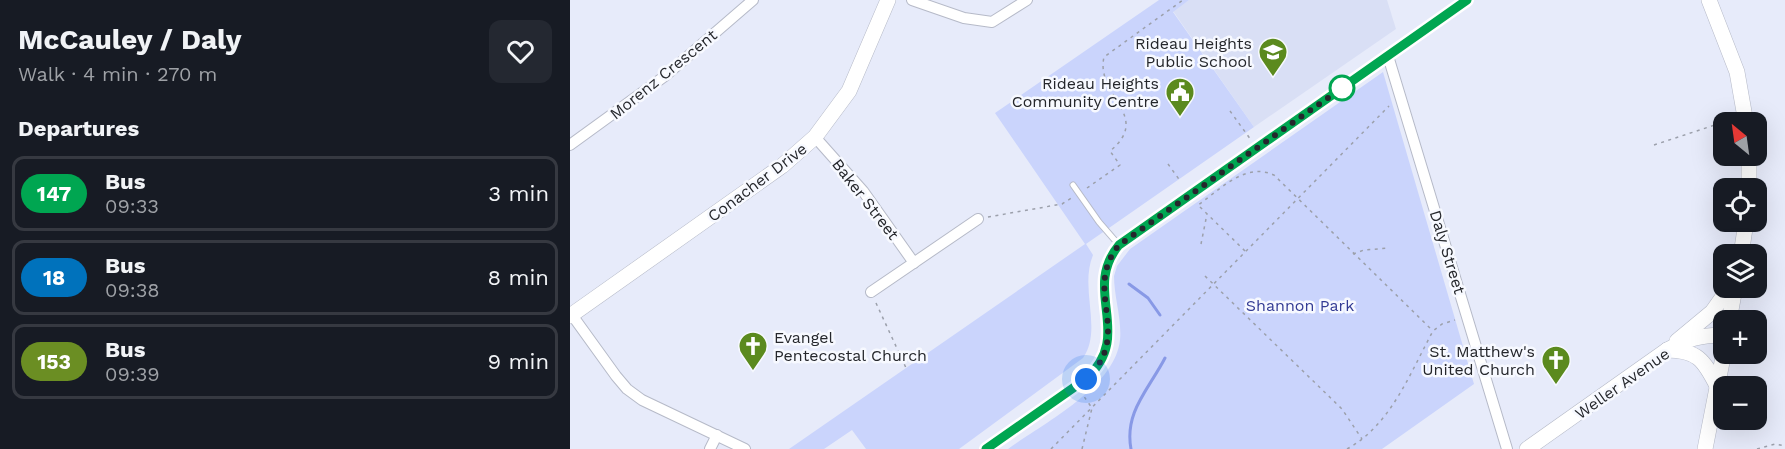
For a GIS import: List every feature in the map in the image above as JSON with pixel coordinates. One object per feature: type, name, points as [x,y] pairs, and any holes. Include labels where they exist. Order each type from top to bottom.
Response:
[{"type":"street","name":"Morenz Crescent","points":[[570,145],[665,76],[753,0]]},
{"type":"street","name":"Conacher Drive","points":[[571,315],[783,166],[815,137],[849,91],[888,0]]},
{"type":"street","points":[[912,0],[964,18],[992,22],[1027,0]]},
{"type":"street","points":[[986,449],[1086,379],[1099,366],[1109,340],[1104,275],[1107,262],[1119,245],[1467,0]]},
{"type":"street","points":[[1709,0],[1737,72],[1744,112]]},
{"type":"street","name":"Daly Street","points":[[1388,56],[1508,449]]},
{"type":"street","name":"Baker Street","points":[[815,137],[863,191],[914,263]]},
{"type":"street","points":[[871,292],[978,219]]},
{"type":"street","points":[[1667,350],[1712,312],[1722,298]]},
{"type":"street","points":[[571,315],[627,389],[642,400],[745,449]]},
{"type":"street","name":"Weller Avenue","points":[[1527,449],[1667,350],[1688,339],[1713,335]]},
{"type":"street","points":[[1667,350],[1687,350],[1699,358],[1713,380]]},
{"type":"street","points":[[1705,449],[1713,407]]},
{"type":"street","points":[[710,449],[717,435]]},
{"type":"lane","points":[[1073,185],[1119,245]]},
{"type":"path","points":[[978,219],[1062,204],[1120,165],[1110,151],[1119,144],[1128,127],[1124,112],[1107,84],[1104,57],[1183,0]]},
{"type":"path","points":[[1052,449],[1389,106]]},
{"type":"path","points":[[1230,111],[1257,148]]},
{"type":"path","points":[[1654,145],[1713,126]]},
{"type":"path","points":[[1168,164],[1181,182]]},
{"type":"path","points":[[1246,251],[1198,205],[1243,174],[1253,170],[1274,175],[1433,331]]},
{"type":"path","points":[[1201,244],[1207,213]]},
{"type":"path","points":[[1353,254],[1364,250],[1389,248]]},
{"type":"path","points":[[1205,276],[1342,409],[1362,439]]},
{"type":"path","points":[[871,292],[907,370]]},
{"type":"path","points":[[1347,449],[1362,439],[1392,405],[1433,331],[1442,324],[1455,320]]},
{"type":"path","points":[[1081,392],[1092,408],[1082,449]]},
{"type":"path","points":[[1757,449],[1775,444],[1785,446]]},
{"type":"shaded area","name":"Rideau Heights Public School","points":[[1189,0],[1387,0],[1396,29],[1254,127],[1173,11]]},
{"type":"green space","points":[[1159,0],[1189,0],[1173,12],[1254,127],[1086,244],[1093,255],[1088,281],[1091,334],[1089,347],[1083,358],[959,449],[866,449],[852,430],[824,449],[789,449],[1085,244],[995,113]]},
{"type":"green space","name":"Shannon Park","points":[[1383,72],[1474,384],[1382,449],[1008,449],[1076,402],[1105,373],[1115,357],[1120,340],[1120,324],[1114,276],[1117,266],[1130,249]]},
{"type":"waterway","points":[[1129,284],[1148,298],[1160,315]]},
{"type":"waterway","points":[[1131,449],[1130,436],[1134,412],[1165,358]]},
{"type":"bus line","name":"147","points":[[986,449],[1086,379],[1099,366],[1109,340],[1104,285],[1105,268],[1119,245],[1467,0]]},
{"type":"place","name":"Rideau Heights Public School","points":[[1273,78]]},
{"type":"place","name":"Rideau Heights Community Centre","points":[[1180,118]]},
{"type":"place","name":"Evangel Pentecostal Church","points":[[753,372]]},
{"type":"place","name":"St. Matthew's United Church","points":[[1556,386]]},
{"type":"route","points":[[1086,379],[1099,366],[1107,349],[1109,332],[1104,275],[1107,262],[1119,245],[1342,88]]}]
